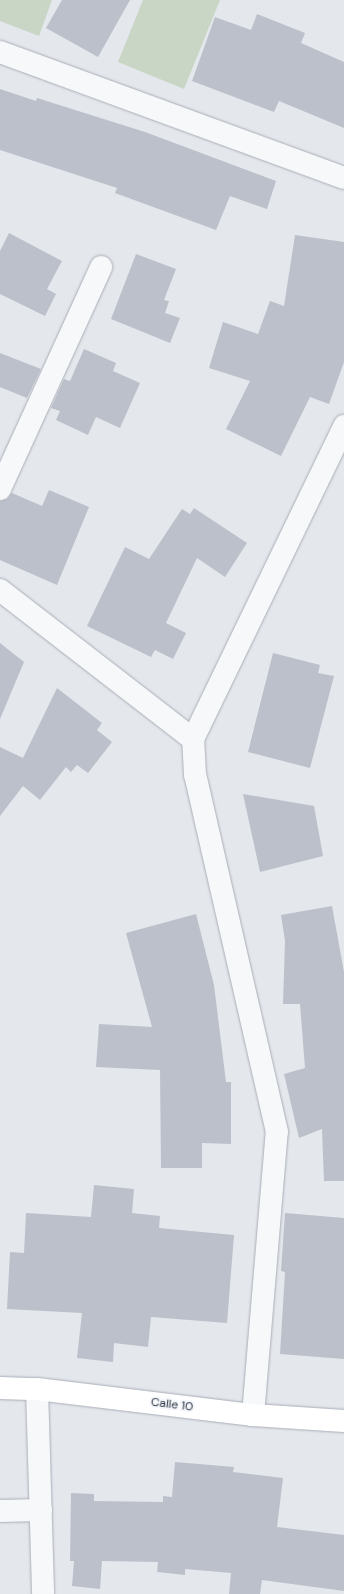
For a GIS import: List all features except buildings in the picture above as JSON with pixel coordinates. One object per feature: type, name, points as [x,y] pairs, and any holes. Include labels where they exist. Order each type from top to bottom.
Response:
[{"type":"main road","name":"Calle 10","points":[[0,1388],[37,1389],[253,1415],[344,1421]]},
{"type":"street","points":[[0,52],[344,178]]},
{"type":"street","points":[[0,489],[101,267]]},
{"type":"street","points":[[253,1415],[277,1132],[195,775],[193,739],[344,426]]},
{"type":"street","points":[[0,590],[193,739]]},
{"type":"street","points":[[37,1389],[44,1594]]},
{"type":"street","points":[[0,1511],[41,1510]]},
{"type":"green space","points":[[0,0],[52,0],[39,36],[0,21]]},
{"type":"green space","points":[[143,0],[220,0],[184,89],[118,62]]}]
